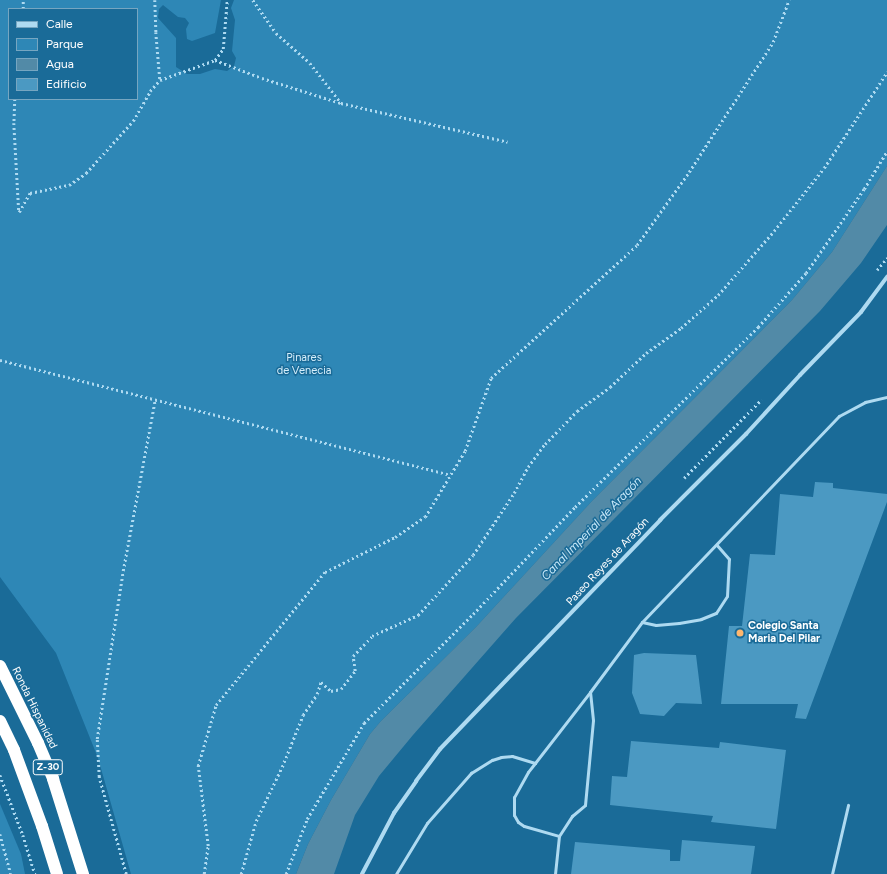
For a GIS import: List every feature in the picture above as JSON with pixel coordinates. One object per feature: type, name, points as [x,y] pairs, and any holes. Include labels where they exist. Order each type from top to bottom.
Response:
[{"type":"highway","name":"Ronda Hispanidad","points":[[0,666],[38,743],[53,779],[83,874]]},
{"type":"highway","name":"Z-30","points":[[0,722],[14,750],[30,791],[57,874]]},
{"type":"street","name":"Paseo Reyes de Aragón","points":[[362,874],[394,813],[440,749],[665,514],[746,434],[861,312],[887,277]]},
{"type":"lane","points":[[559,836],[524,826],[518,822],[514,815],[514,797],[528,772],[642,622],[839,416],[865,402],[887,398]]},
{"type":"lane","points":[[642,622],[656,625],[679,623],[701,619],[716,613],[727,596],[729,559],[717,545]]},
{"type":"lane","points":[[555,874],[559,836],[572,816],[585,805],[593,720],[590,692]]},
{"type":"lane","points":[[396,874],[426,823],[471,773],[492,760],[501,757],[512,756],[535,763]]},
{"type":"lane","points":[[832,874],[848,805]]},
{"type":"path","points":[[155,0],[160,80]]},
{"type":"path","points":[[16,100],[14,123],[19,212],[30,193],[69,185],[86,173],[133,120],[150,92],[160,80],[215,60],[223,50],[227,0]]},
{"type":"path","points":[[253,0],[276,33],[310,62],[341,103]]},
{"type":"path","points":[[204,874],[208,846],[198,766],[216,705],[325,572],[395,537],[425,516],[465,451],[491,378],[637,245],[689,172],[773,42],[788,0]]},
{"type":"path","points":[[215,60],[262,78],[341,103],[508,142]]},
{"type":"path","points":[[241,874],[256,821],[290,748],[303,715],[317,694],[322,682],[331,690],[341,688],[355,671],[353,656],[372,636],[418,615],[473,555],[514,493],[528,467],[545,444],[577,411],[610,387],[646,354],[681,328],[718,295],[774,231],[824,168],[887,72]]},
{"type":"path","points":[[286,874],[307,819],[364,723],[474,614],[585,497],[699,387],[758,327],[806,272],[864,189],[887,151]]},
{"type":"path","points":[[0,360],[450,475]]},
{"type":"path","points":[[126,874],[99,777],[97,739],[124,571],[155,400]]},
{"type":"path","points":[[0,775],[23,835],[34,874]]},
{"type":"path","points":[[0,834],[11,874]]},
{"type":"green space","name":"Pinares de Venecia","points":[[0,0],[221,0],[215,33],[192,41],[187,39],[186,29],[189,23],[185,18],[178,17],[163,5],[159,9],[158,18],[176,38],[176,67],[187,74],[200,74],[215,69],[227,71],[234,66],[236,58],[232,51],[235,20],[231,8],[234,0],[887,0],[887,166],[832,252],[792,300],[592,501],[476,627],[381,721],[370,734],[331,800],[308,844],[296,874],[131,874],[98,758],[56,653],[0,577]]},
{"type":"green space","points":[[0,804],[21,854],[25,874],[0,874]]},
{"type":"water","name":"Canal Imperial de Aragón","points":[[887,166],[887,225],[861,263],[820,311],[516,618],[413,735],[379,776],[355,815],[334,874],[296,874],[308,844],[331,800],[370,734],[381,721],[476,627],[592,501],[792,300],[832,252]]},
{"type":"building","points":[[815,482],[833,483],[833,488],[887,494],[887,502],[806,719],[795,718],[798,704],[721,704],[729,626],[742,626],[750,554],[775,555],[780,494],[813,497]]},
{"type":"building","points":[[644,653],[696,655],[702,704],[676,703],[664,716],[640,714],[632,693],[634,655]]},
{"type":"building","points":[[631,741],[719,748],[720,742],[786,750],[776,829],[711,822],[713,816],[610,805],[612,776],[627,777]]},
{"type":"building","points":[[682,840],[755,846],[751,874],[571,874],[575,842],[670,850],[670,861],[680,861]]},
{"type":"place","name":"Colegio Santa Maria Del Pilar","points":[[740,633]]}]
